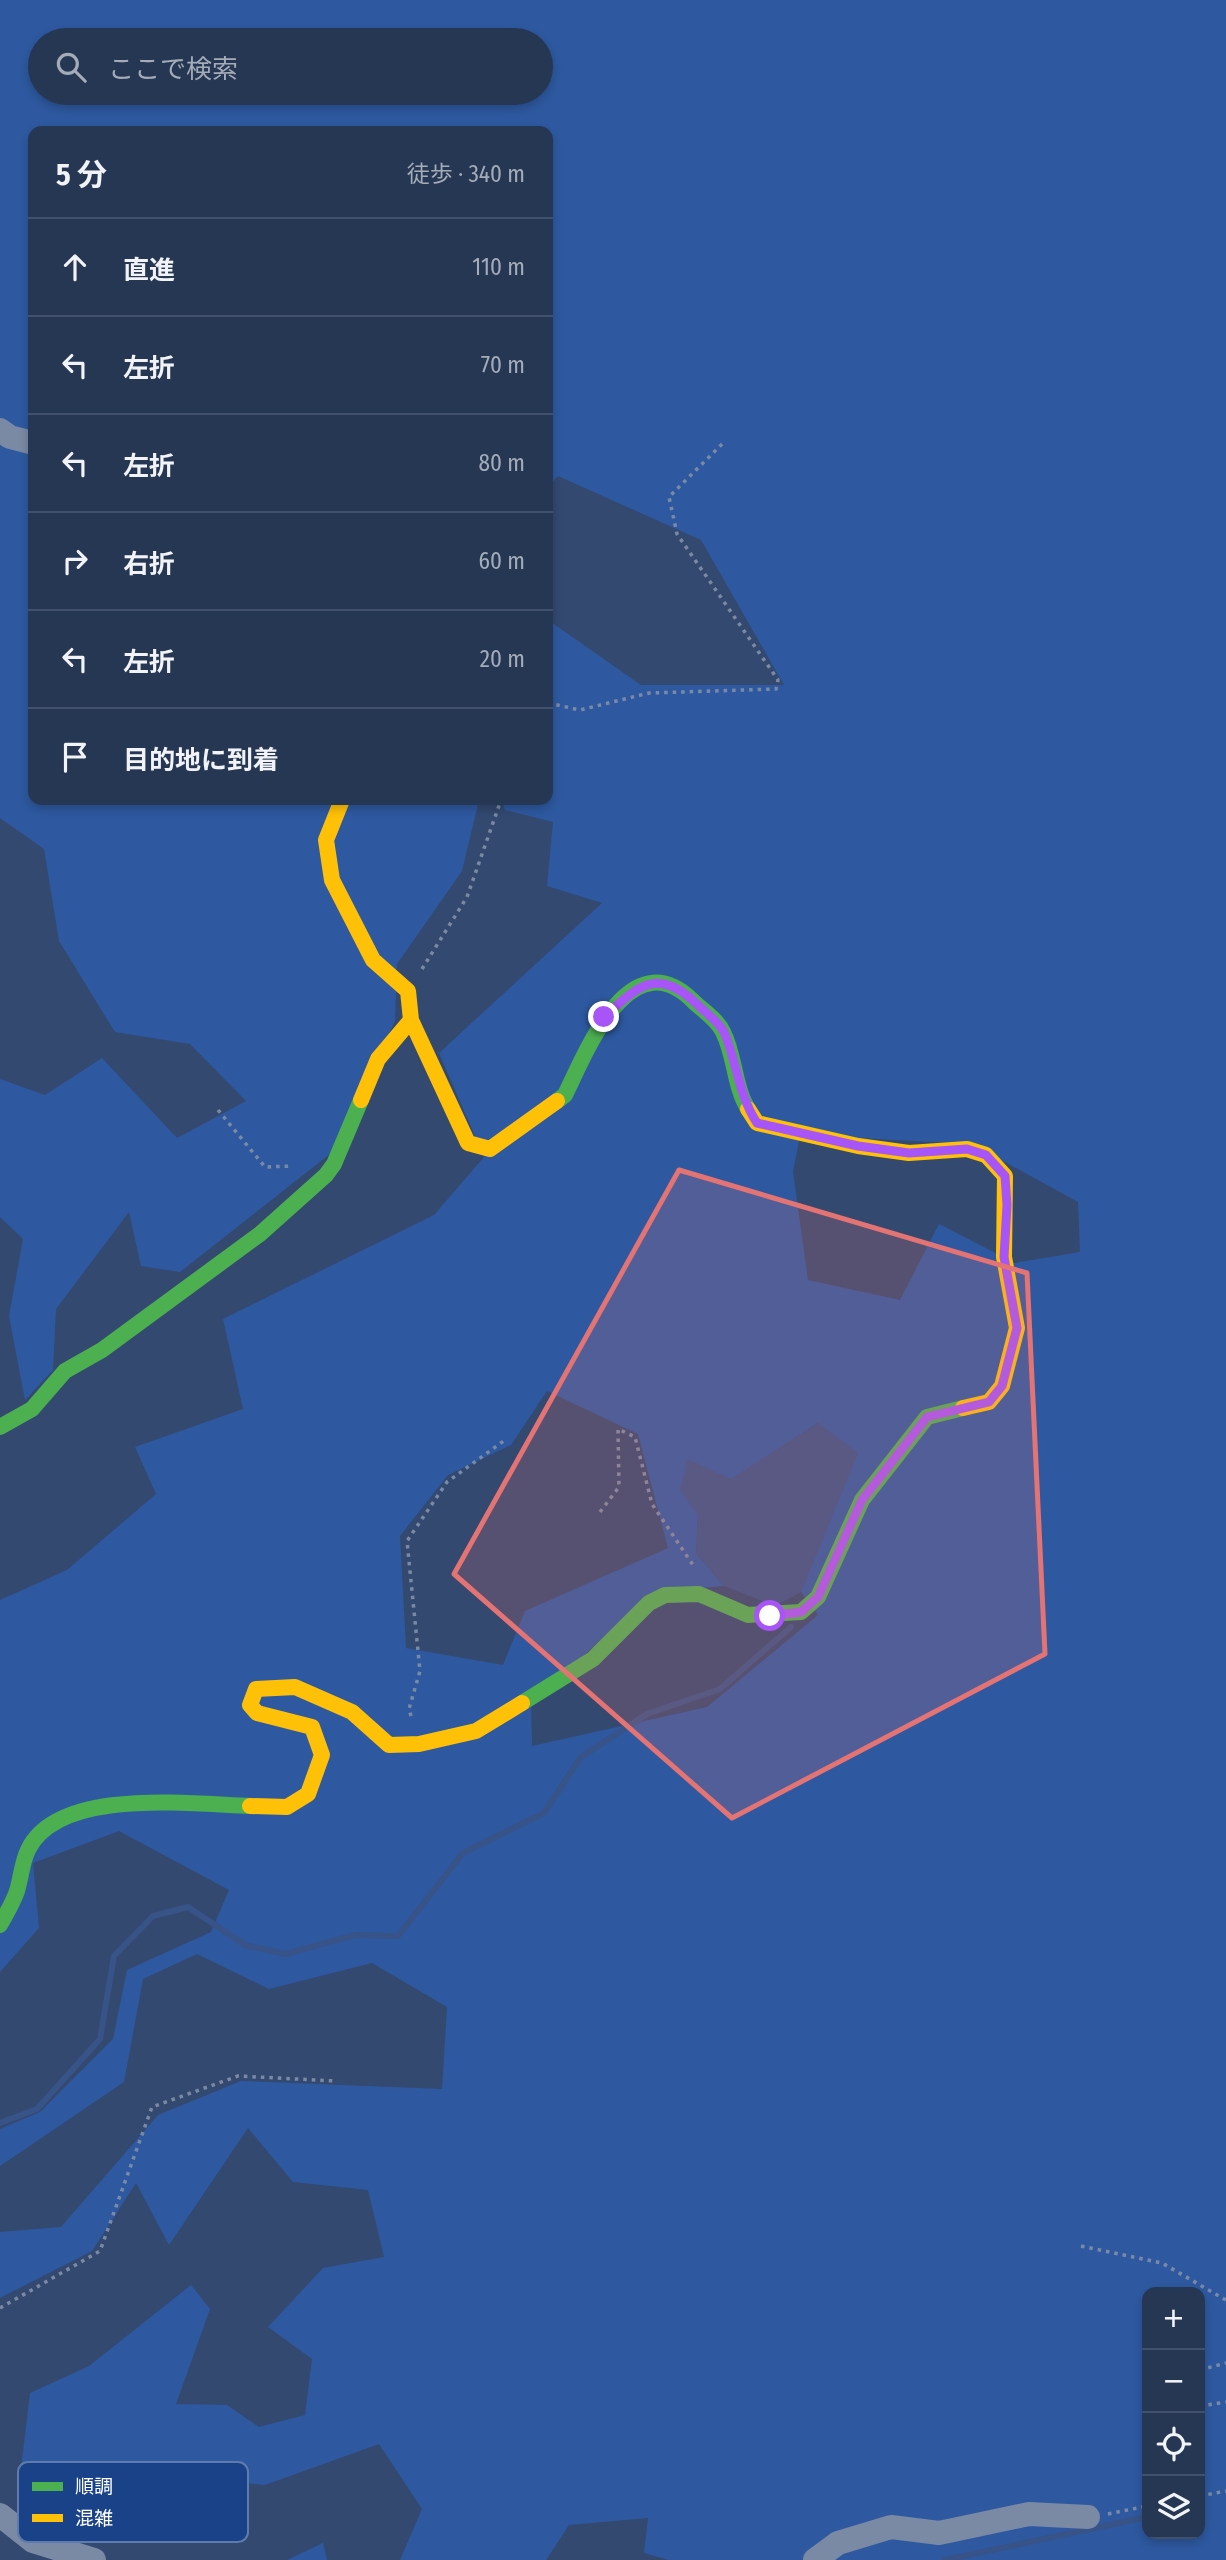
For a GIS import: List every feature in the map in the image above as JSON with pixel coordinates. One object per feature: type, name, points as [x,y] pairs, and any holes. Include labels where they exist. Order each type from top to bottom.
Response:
[{"type":"street","points":[[0,430],[10,437],[28,442]]},
{"type":"street","points":[[0,1924],[16,1895],[29,1849],[46,1827],[76,1811],[150,1803],[287,1807],[308,1794],[322,1755],[312,1727],[257,1713],[250,1705],[256,1689],[295,1687],[352,1712],[389,1745],[419,1744],[476,1731],[593,1659],[649,1603],[665,1595],[699,1594],[748,1615],[770,1616],[801,1612],[818,1597],[862,1500],[927,1417],[989,1402],[1002,1386],[1017,1328],[1004,1257],[1007,1205],[1005,1176],[986,1155],[967,1149],[909,1153],[858,1146],[757,1123],[745,1104],[723,1030],[682,990],[667,983],[637,986],[604,1017],[565,1095],[490,1149],[468,1143],[411,1020],[408,991],[373,960],[332,880],[326,840],[340,805]]},
{"type":"street","points":[[0,1427],[32,1409],[65,1370],[102,1350],[260,1234],[326,1175],[334,1164],[378,1059],[411,1020]]},
{"type":"street","points":[[814,2560],[838,2543],[891,2527],[939,2533],[1029,2514],[1088,2517]]},
{"type":"street","points":[[0,2515],[18,2529]]},
{"type":"street","points":[[36,2542],[94,2560]]},
{"type":"path","points":[[553,704],[580,710],[649,693],[776,689],[778,680],[677,534],[669,497],[722,444]]},
{"type":"path","points":[[408,991],[467,897],[499,805]]},
{"type":"path","points":[[218,1110],[265,1167],[334,1164]]},
{"type":"path","points":[[600,1512],[619,1487],[618,1429],[635,1437],[652,1504],[698,1572]]},
{"type":"path","points":[[419,1744],[409,1709],[420,1671],[407,1541],[447,1482],[505,1440]]},
{"type":"path","points":[[0,2308],[100,2251],[152,2107],[238,2076],[335,2081]]},
{"type":"path","points":[[1081,2246],[1162,2263],[1226,2300]]},
{"type":"path","points":[[1205,2369],[1226,2363]]},
{"type":"path","points":[[1205,2405],[1226,2402]]},
{"type":"path","points":[[1205,2495],[1226,2491]]},
{"type":"path","points":[[1088,2517],[1142,2507]]},
{"type":"highlighted area","points":[[679,1170],[1027,1273],[1045,1654],[732,1818],[454,1574]]},
{"type":"shaded area","points":[[0,0],[1226,0],[1226,2560],[669,2560],[644,2553],[648,2518],[569,2525],[546,2560],[400,2560],[422,2509],[379,2444],[265,2485],[248,2483],[248,2462],[22,2462],[30,2393],[89,2366],[191,2285],[210,2309],[176,2404],[227,2405],[259,2427],[305,2415],[312,2359],[268,2327],[323,2268],[384,2257],[368,2190],[293,2182],[248,2128],[169,2245],[136,2183],[92,2251],[0,2298],[0,2232],[61,2227],[158,2115],[241,2081],[442,2089],[447,2007],[372,1963],[269,1989],[197,1954],[143,1979],[124,2082],[0,2166],[0,2129],[40,2112],[113,2039],[127,1970],[211,1932],[229,1890],[119,1831],[33,1863],[39,1928],[0,1972],[0,1600],[67,1570],[156,1494],[135,1447],[243,1409],[223,1319],[434,1215],[484,1157],[439,1053],[602,903],[547,886],[553,822],[505,810],[503,805],[553,805],[553,623],[641,685],[784,685],[701,540],[558,476],[553,482],[553,126],[28,126],[28,805],[478,805],[462,871],[397,964],[395,1021],[335,1150],[180,1272],[141,1266],[129,1212],[56,1309],[53,1370],[25,1400],[9,1316],[23,1239],[0,1217],[0,1079],[45,1095],[102,1058],[177,1138],[246,1101],[190,1044],[115,1032],[59,941],[44,849],[0,818]],"holes":[[[800,1135],[972,1144],[1078,1202],[1080,1252],[1015,1263],[939,1224],[900,1300],[808,1280],[793,1172]],[[547,1391],[638,1434],[668,1548],[525,1611],[503,1665],[406,1648],[400,1536],[448,1475],[511,1445]],[[818,1423],[801,1592],[818,1615],[707,1707],[532,1746],[531,1703],[654,1592],[724,1586],[696,1553],[698,1515],[731,1480]]]},
{"type":"shaded area","points":[[818,1423],[858,1453],[801,1592],[775,1606],[724,1586],[696,1553],[698,1515],[680,1490],[688,1459],[731,1479]]},
{"type":"shaded area","points":[[323,2543],[327,2560],[287,2560]]},
{"type":"waterway","points":[[0,2123],[37,2109],[100,2039],[114,1956],[153,1916],[188,1907],[245,1945],[286,1954],[355,1935],[398,1936],[463,1853],[544,1813],[581,1757],[647,1714],[720,1689],[791,1627]]},
{"type":"waterway","points":[[945,2560],[1142,2518]]},
{"type":"traffic: fast","points":[[557,1101],[565,1095],[585,1053],[614,1008],[631,992],[650,983],[670,985],[693,1001],[721,1028],[748,1109]]},
{"type":"traffic: fast","points":[[0,1427],[32,1409],[65,1371],[102,1350],[260,1234],[326,1175],[334,1164],[361,1100]]},
{"type":"traffic: fast","points":[[522,1703],[593,1659],[649,1603],[665,1595],[699,1594],[748,1615],[801,1612],[818,1597],[862,1500],[927,1417],[963,1408]]},
{"type":"traffic: fast","points":[[0,1925],[15,1895],[28,1850],[44,1830],[67,1816],[96,1808],[162,1802],[250,1806]]},
{"type":"traffic: slow","points":[[340,805],[326,840],[332,880],[373,960],[408,991],[411,1020],[468,1143],[490,1149],[557,1101]]},
{"type":"traffic: slow","points":[[361,1100],[378,1059],[411,1020]]},
{"type":"traffic: slow","points":[[748,1109],[757,1123],[858,1146],[909,1153],[967,1149],[986,1155],[1005,1176],[1004,1257],[1017,1328],[1002,1386],[989,1402],[963,1408]]},
{"type":"traffic: slow","points":[[250,1806],[287,1807],[308,1794],[322,1755],[312,1727],[257,1713],[250,1705],[256,1689],[295,1687],[352,1712],[389,1745],[419,1744],[476,1731],[522,1703]]},
{"type":"route","points":[[604,1017],[637,986],[667,983],[682,990],[723,1030],[745,1104],[757,1123],[858,1146],[909,1153],[967,1149],[986,1155],[1005,1176],[1007,1205],[1004,1257],[1017,1328],[1002,1386],[989,1402],[927,1417],[862,1500],[818,1597],[801,1612],[770,1616]]}]
